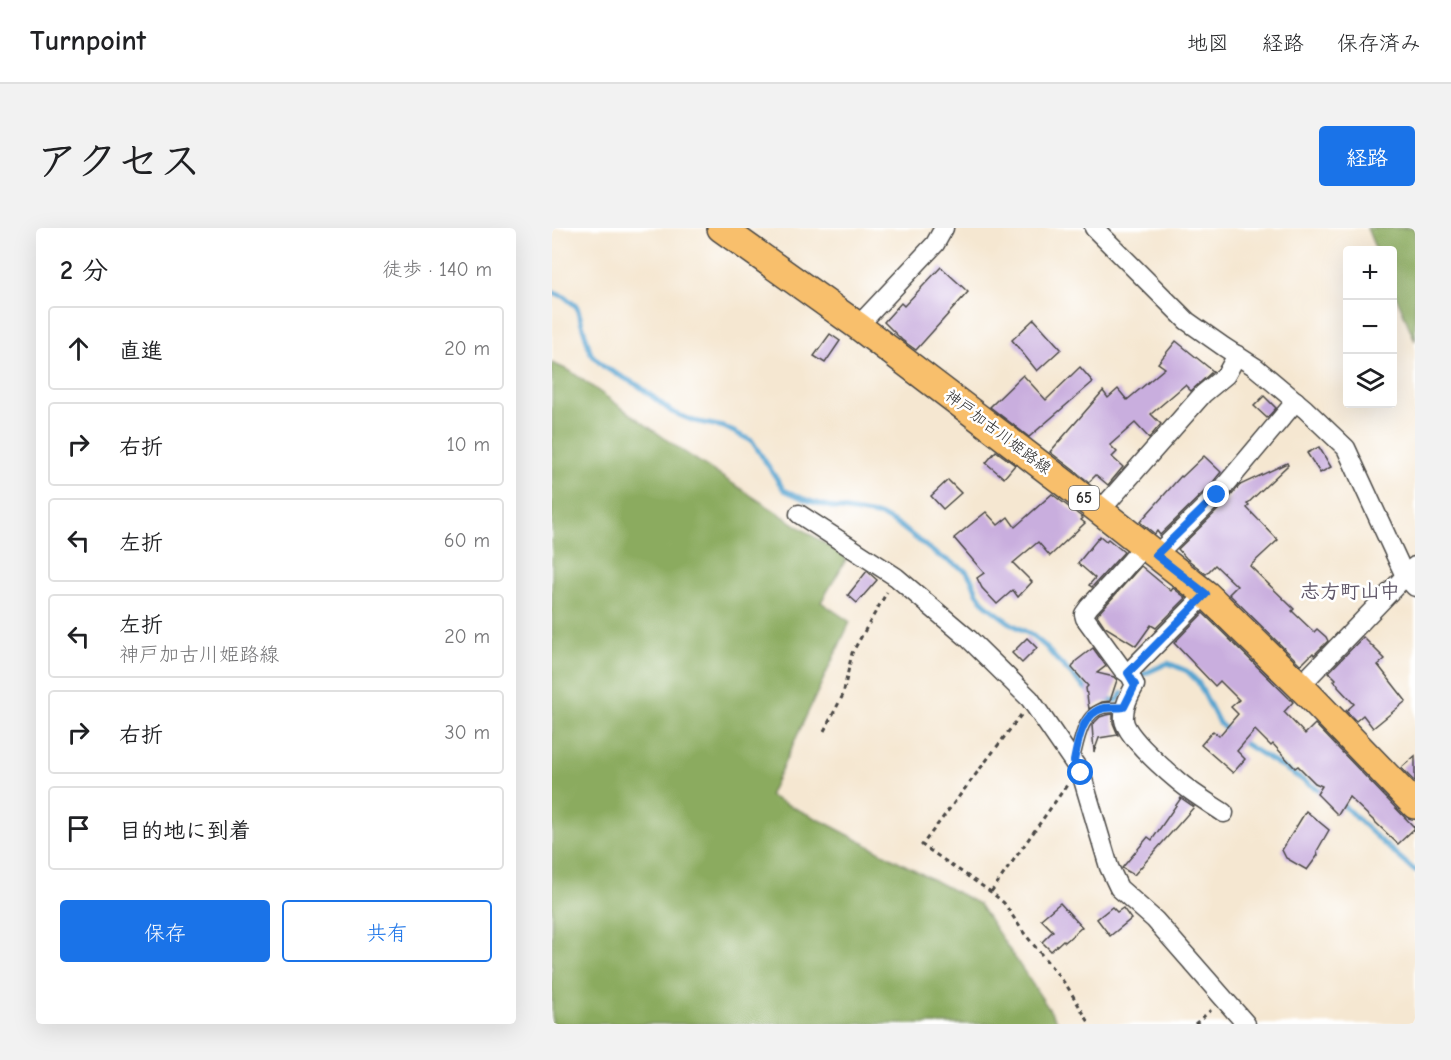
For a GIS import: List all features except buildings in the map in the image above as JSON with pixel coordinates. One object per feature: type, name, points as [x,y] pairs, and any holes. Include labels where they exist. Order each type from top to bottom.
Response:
[{"type":"main road","name":"神戸加古川姫路線","points":[[721,228],[858,326],[1206,594],[1300,686],[1415,805]]},
{"type":"street","points":[[858,326],[935,244],[944,228]]},
{"type":"street","points":[[1094,228],[1187,321],[1256,367],[1346,448],[1411,577],[1300,686]]},
{"type":"street","points":[[1100,511],[1203,394],[1226,375],[1237,355]]},
{"type":"street","points":[[1224,813],[1180,782],[1128,731],[1124,721],[1124,707],[1135,685],[1084,614],[1150,550],[1217,495],[1296,401]]},
{"type":"street","points":[[799,514],[896,577],[969,639],[1031,701],[1081,773],[1109,867],[1119,888],[1155,920],[1246,1024]]},
{"type":"street","points":[[1128,673],[1206,594]]},
{"type":"lane","points":[[1076,765],[1082,730],[1090,716],[1102,709],[1124,707]]},
{"type":"path","points":[[824,731],[843,695],[852,653],[896,577]]},
{"type":"path","points":[[1031,701],[922,845],[992,892],[1004,903],[1024,933],[1067,986],[1090,1024]]},
{"type":"path","points":[[992,892],[1076,765]]},
{"type":"path","points":[[1195,1024],[1223,999]]},
{"type":"green space","points":[[1367,228],[1415,228],[1415,341],[1397,298],[1397,246],[1374,246]]},
{"type":"green space","points":[[552,363],[570,371],[684,452],[847,558],[821,602],[850,622],[769,796],[824,822],[979,904],[1059,1024],[552,1024]]},
{"type":"waterway","points":[[552,292],[565,297],[577,307],[591,354],[604,367],[639,386],[672,412],[694,421],[724,427],[752,441],[784,490],[809,501],[835,508],[882,516],[900,526],[936,554],[965,570],[985,604],[1045,646],[1091,694]]},
{"type":"waterway","points":[[1135,678],[1168,663],[1187,671],[1198,682],[1219,723],[1229,732]]},
{"type":"waterway","points":[[1105,699],[1118,700],[1122,693]]},
{"type":"waterway","points":[[1239,740],[1325,794]]},
{"type":"waterway","points":[[1338,802],[1415,871]]},
{"type":"district","name":"志方町山中","points":[[1350,591]]},
{"type":"route","points":[[1081,773],[1074,761],[1082,730],[1090,716],[1102,709],[1124,707],[1135,685],[1128,673],[1206,594],[1156,555],[1217,495]]}]
